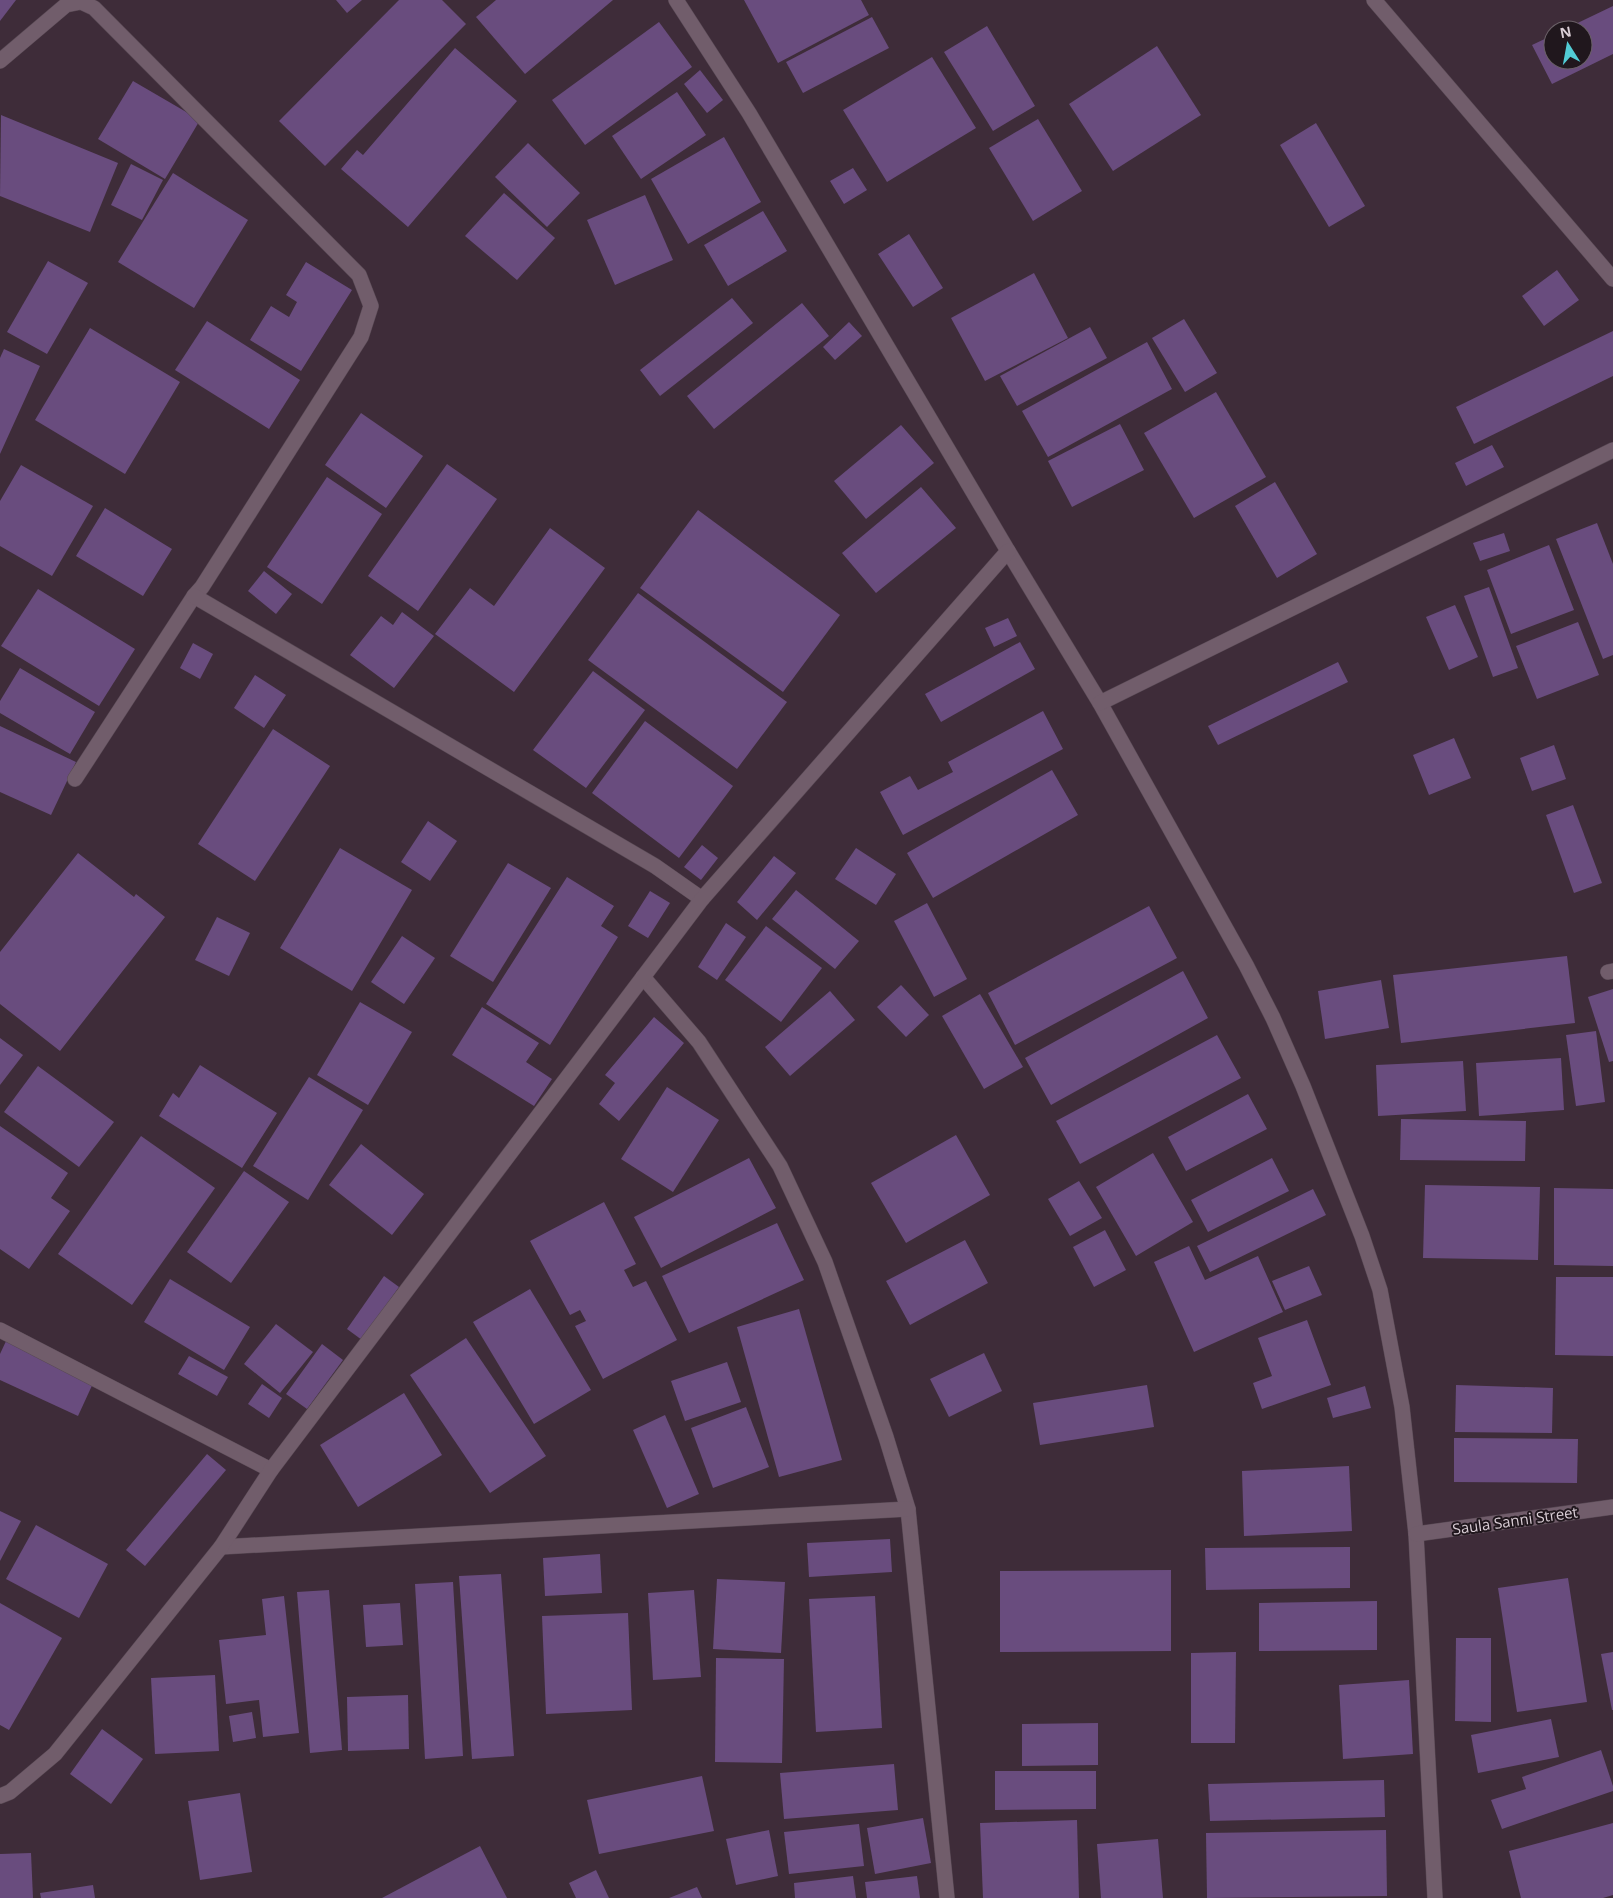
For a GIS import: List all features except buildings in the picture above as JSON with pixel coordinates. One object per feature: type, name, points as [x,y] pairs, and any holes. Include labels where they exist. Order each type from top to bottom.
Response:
[{"type":"street","points":[[676,0],[749,113],[1100,703],[1246,965],[1273,1018],[1303,1086],[1362,1236],[1380,1290],[1400,1397],[1416,1534],[1435,1898]]},
{"type":"street","points":[[1374,0],[1613,279]]},
{"type":"street","points":[[0,61],[66,4],[81,2],[94,8],[359,275],[371,306],[361,338],[202,587],[194,596],[74,779]]},
{"type":"street","points":[[1100,703],[1613,450]]},
{"type":"street","points":[[0,1796],[10,1792],[55,1754],[221,1547],[271,1470],[702,898],[1008,551]]},
{"type":"street","points":[[194,596],[655,866],[702,898]]},
{"type":"street","points":[[643,977],[700,1042],[780,1166],[825,1262],[886,1437],[908,1509],[947,1898]]},
{"type":"street","points":[[0,1330],[271,1470]]},
{"type":"street","name":"Saula Sanni Street","points":[[1416,1534],[1613,1507]]},
{"type":"street","points":[[221,1547],[908,1509]]}]
